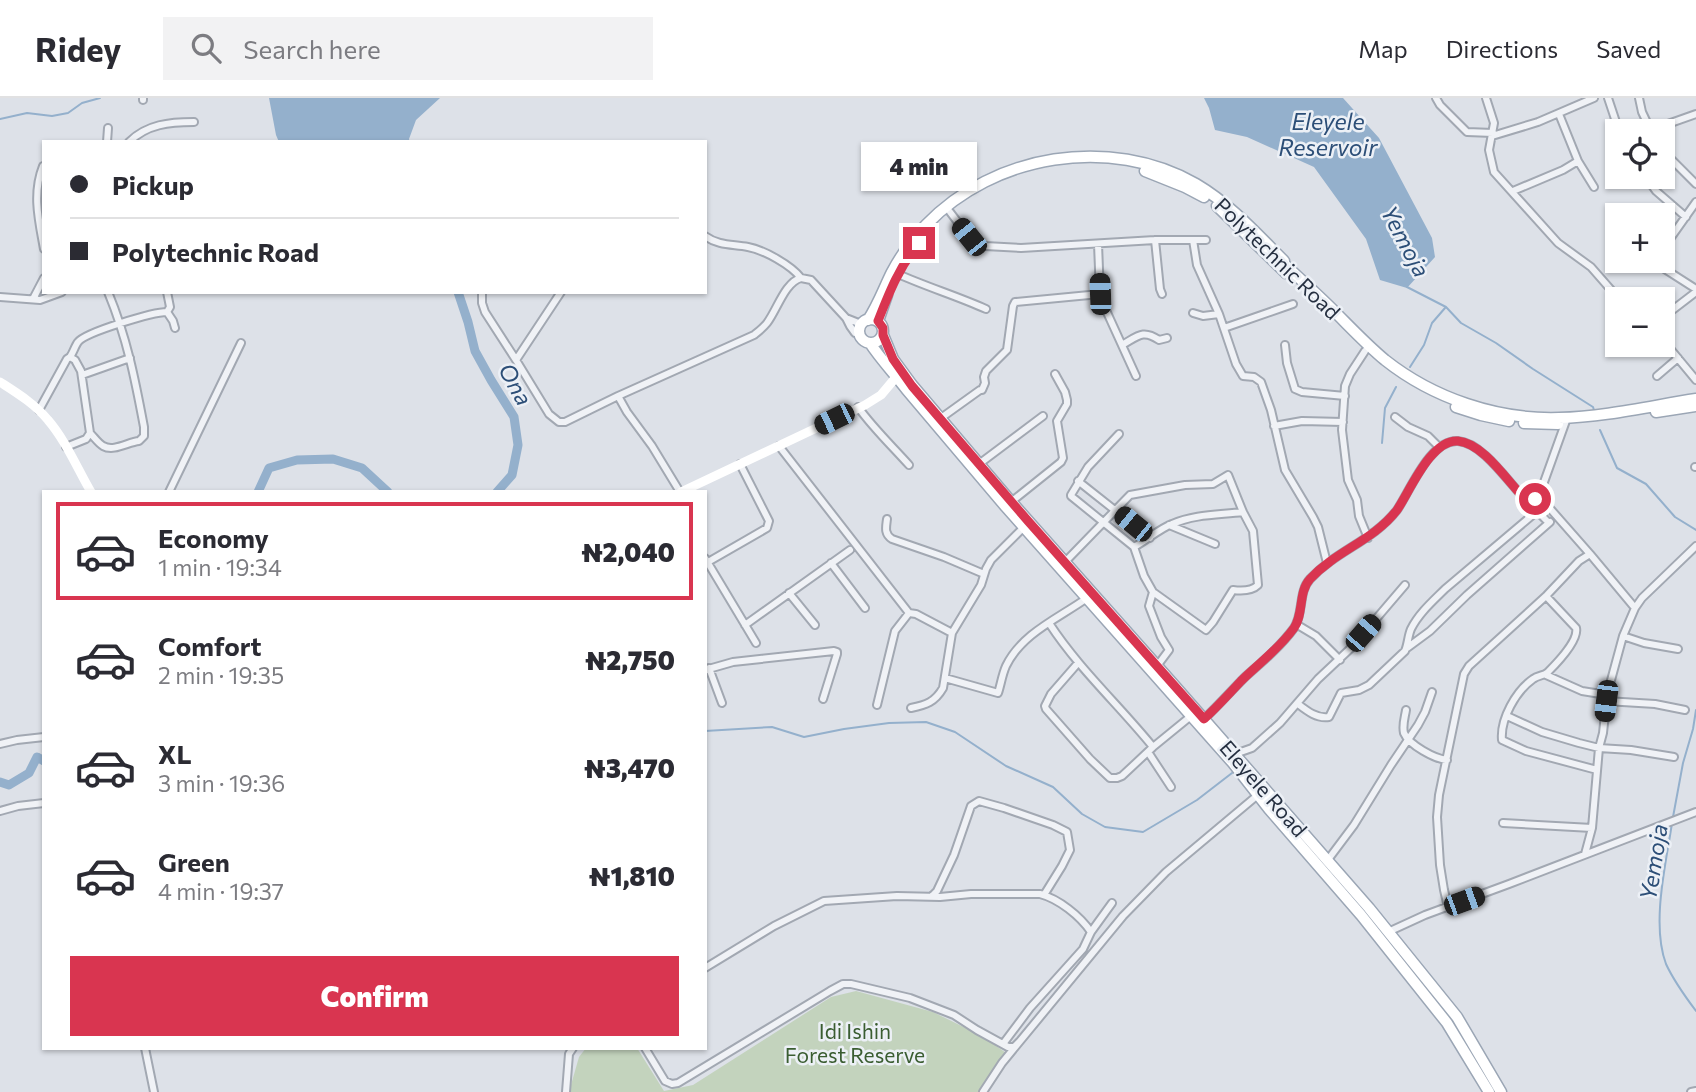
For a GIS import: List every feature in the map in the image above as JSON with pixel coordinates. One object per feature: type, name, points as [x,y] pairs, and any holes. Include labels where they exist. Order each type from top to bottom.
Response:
[{"type":"main road","name":"Polytechnic Road","points":[[871,321],[893,270],[905,251],[928,223],[960,195],[996,176],[1035,162],[1082,157],[1117,159],[1168,172],[1196,184],[1219,200],[1369,346],[1423,385],[1454,399],[1496,412],[1566,421],[1696,399]]},
{"type":"main road","name":"Polytechnic Road","points":[[871,321],[909,254],[936,224],[984,188],[1038,169],[1066,164],[1118,165],[1148,172],[1185,187],[1214,204],[1365,351],[1407,382],[1453,406],[1495,419],[1530,424],[1696,406]]},
{"type":"main road","points":[[871,321],[883,328],[883,335],[899,373],[885,365],[870,343],[863,339],[859,332],[862,324],[871,321]]},
{"type":"main road","points":[[870,343],[876,342],[883,335]]},
{"type":"main road","points":[[685,490],[858,407],[881,394],[899,373]]},
{"type":"main road","name":"Eleyele Road","points":[[899,373],[941,418],[945,429]]},
{"type":"main road","name":"Eleyele Road","points":[[899,373],[906,390],[960,446],[1024,527],[1191,716],[1236,758]]},
{"type":"main road","points":[[0,382],[49,420],[89,490]]},
{"type":"main road","name":"Eleyele Road","points":[[960,446],[979,464],[1204,719],[1259,789],[1327,861],[1388,932],[1501,1092]]},
{"type":"main road","name":"Eleyele Road","points":[[1259,789],[1269,809],[1452,1020],[1489,1092]]},
{"type":"street","points":[[1436,98],[1467,132],[1493,135],[1559,114],[1594,98]]},
{"type":"street","points":[[1486,98],[1493,120],[1489,150],[1494,172],[1558,243],[1572,255],[1582,259],[1608,287]]},
{"type":"street","points":[[1608,98],[1615,119]]},
{"type":"street","points":[[1639,98],[1645,119]]},
{"type":"street","points":[[1559,114],[1578,161],[1594,187]]},
{"type":"street","points":[[1675,121],[1696,114]]},
{"type":"street","points":[[131,140],[151,127],[175,122],[194,122]]},
{"type":"street","points":[[107,140],[108,128]]},
{"type":"street","points":[[1513,191],[1578,161]]},
{"type":"street","points":[[1675,163],[1696,184]]},
{"type":"street","points":[[42,168],[38,178],[36,202],[42,237]]},
{"type":"street","points":[[1655,189],[1686,217]]},
{"type":"street","points":[[1675,232],[1696,202]]},
{"type":"street","points":[[950,212],[969,237],[985,246],[1021,248],[1155,240],[1206,240]]},
{"type":"street","points":[[707,237],[725,245],[753,248],[772,257],[801,278]]},
{"type":"street","points":[[1155,240],[1162,294]]},
{"type":"street","points":[[1193,240],[1197,265],[1219,314],[1236,364],[1243,376],[1254,377],[1261,382],[1285,470],[1314,517],[1327,563]]},
{"type":"street","points":[[1098,244],[1100,294],[1136,376]]},
{"type":"street","points":[[1670,273],[1695,291],[1696,302]]},
{"type":"street","points":[[898,274],[986,309]]},
{"type":"street","points":[[482,294],[485,312],[549,414],[559,422],[565,422],[754,335],[767,323],[791,283],[797,278],[811,280],[846,318],[855,333],[859,332]]},
{"type":"street","points":[[33,299],[42,282]]},
{"type":"street","points":[[1675,307],[1695,291]]},
{"type":"street","points":[[0,297],[45,300],[58,294]]},
{"type":"street","points":[[70,358],[75,360],[82,375],[90,433],[101,445],[108,448],[143,439],[144,427],[130,358],[109,294]]},
{"type":"street","points":[[167,294],[170,307],[167,312]]},
{"type":"street","points":[[516,360],[560,294]]},
{"type":"street","points":[[941,418],[982,390],[986,371],[1007,350],[1015,302],[1100,294]]},
{"type":"street","points":[[1224,328],[1293,304]]},
{"type":"street","points":[[38,410],[78,342],[120,323],[167,312]]},
{"type":"street","points":[[167,312],[175,328]]},
{"type":"street","points":[[1193,313],[1203,316],[1219,314]]},
{"type":"street","points":[[846,318],[861,324],[871,321]]},
{"type":"street","points":[[1122,345],[1144,333],[1159,340],[1167,338]]},
{"type":"street","points":[[170,490],[242,343]]},
{"type":"street","points":[[1285,345],[1295,390],[1345,396]]},
{"type":"street","points":[[1365,351],[1345,386],[1342,438],[1347,475],[1368,538]]},
{"type":"street","points":[[1675,354],[1696,380]]},
{"type":"street","points":[[82,375],[130,358]]},
{"type":"street","points":[[1657,376],[1678,358]]},
{"type":"street","points":[[1011,502],[1062,460],[1058,421],[1067,400],[1055,374]]},
{"type":"street","points":[[618,396],[680,490]]},
{"type":"street","points":[[858,407],[874,429],[909,465]]},
{"type":"street","points":[[979,464],[1043,416]]},
{"type":"street","points":[[1395,417],[1408,427],[1428,436],[1439,447]]},
{"type":"street","points":[[1274,426],[1302,421],[1343,422]]},
{"type":"street","points":[[1204,719],[1273,652],[1296,624],[1306,585],[1327,563],[1384,526],[1439,447],[1449,442],[1466,443],[1492,462],[1525,499],[1535,499],[1539,496],[1566,421]]},
{"type":"street","points":[[66,447],[86,439],[90,433]]},
{"type":"street","points":[[1065,562],[1105,522],[1130,495],[1185,485],[1213,484],[1228,475],[1253,531],[1257,587],[1233,590],[1206,630],[1153,592],[1134,547],[1105,522],[1071,496],[1088,467],[1119,434]]},
{"type":"street","points":[[779,446],[909,613],[952,633]]},
{"type":"street","points":[[707,559],[767,528],[769,524],[740,464]]},
{"type":"street","points":[[1078,481],[1150,538]]},
{"type":"street","points":[[1539,496],[1635,608]]},
{"type":"street","points":[[1134,547],[1168,525],[1181,520],[1243,512]]},
{"type":"street","points":[[1407,648],[1408,637],[1416,620],[1445,589],[1535,513],[1539,513],[1549,523]]},
{"type":"street","points":[[1298,704],[1320,717],[1329,717],[1341,693],[1369,685],[1556,516]]},
{"type":"street","points":[[887,519],[886,531],[889,537],[984,574]]},
{"type":"street","points":[[1168,525],[1216,544]]},
{"type":"street","points":[[911,708],[936,699],[943,688],[952,633],[981,584],[991,561],[1024,527]]},
{"type":"street","points":[[1585,855],[1592,828],[1599,748],[1607,698],[1623,636],[1642,597],[1696,547]]},
{"type":"street","points":[[745,625],[850,550]]},
{"type":"street","points":[[1448,907],[1440,865],[1437,817],[1439,794],[1464,674],[1469,666],[1546,596],[1579,561],[1590,554]]},
{"type":"street","points":[[707,562],[756,643]]},
{"type":"street","points":[[831,563],[866,608]]},
{"type":"street","points":[[1236,758],[1252,748],[1298,704],[1405,585]]},
{"type":"street","points":[[1153,592],[1149,606],[1169,650],[1157,666]]},
{"type":"street","points":[[789,593],[815,625]]},
{"type":"street","points":[[1546,596],[1576,628],[1576,637],[1546,675],[1533,679],[1511,702],[1502,729],[1502,740],[1526,751],[1597,770]]},
{"type":"street","points":[[945,678],[998,693],[1005,668],[1017,649],[1049,623],[1088,598]]},
{"type":"street","points":[[877,705],[895,631],[909,613]]},
{"type":"street","points":[[1049,623],[1078,663],[1150,750],[1171,787]]},
{"type":"street","points":[[1296,624],[1316,636],[1340,660]]},
{"type":"street","points":[[1623,636],[1678,649]]},
{"type":"street","points":[[722,703],[707,669],[746,660],[834,651],[837,654],[823,699]]},
{"type":"street","points":[[1078,663],[1051,694],[1046,709],[1110,778],[1122,776],[1191,716]]},
{"type":"street","points":[[1546,675],[1582,691],[1607,698],[1685,710]]},
{"type":"street","points":[[1327,861],[1354,825],[1418,725],[1432,692]]},
{"type":"street","points":[[1406,710],[1404,733],[1408,738],[1429,755],[1447,760]]},
{"type":"street","points":[[1507,716],[1542,732],[1599,748],[1674,757]]},
{"type":"street","points":[[0,744],[42,737]]},
{"type":"street","points":[[983,1092],[1002,1063],[1122,916],[1150,887],[1259,789]]},
{"type":"street","points":[[932,896],[954,856],[971,806],[979,801],[1067,832],[1071,846],[1044,894]]},
{"type":"street","points":[[0,811],[42,803]]},
{"type":"street","points":[[1388,932],[1425,915],[1696,812]]},
{"type":"street","points":[[1503,823],[1592,828]]},
{"type":"street","points":[[707,967],[774,926],[824,901],[897,896],[1044,894],[1081,920],[1091,932]]},
{"type":"street","points":[[1003,1044],[1030,1008],[1083,949],[1091,932],[1112,903]]},
{"type":"street","points":[[646,1050],[665,1080],[672,1084],[678,1083],[846,984],[885,991],[940,1009],[1008,1047],[1014,1047],[1020,1041]]},
{"type":"street","points":[[145,1050],[154,1092]]},
{"type":"street","points":[[566,1092],[570,1050]]},
{"type":"green space","name":"Idi Ishin Forest Reserve","points":[[856,991],[933,1012],[982,1036],[1009,1055],[988,1092],[569,1092],[579,1057],[584,1050],[638,1050],[664,1091],[693,1085],[831,997]]},
{"type":"water","points":[[269,98],[440,98],[416,120],[409,140],[278,140]]},
{"type":"water","name":"Eleyele Reservoir","points":[[1204,98],[1343,98],[1379,138],[1432,238],[1435,257],[1407,288],[1380,280],[1366,239],[1314,167],[1247,137],[1215,130]]},
{"type":"waterway","points":[[0,119],[27,113],[52,116],[68,113],[82,103],[100,98]]},
{"type":"waterway","name":"Yemoja","points":[[1407,287],[1446,307],[1461,323],[1496,343],[1594,410]]},
{"type":"waterway","name":"Ona","points":[[459,294],[475,351],[514,417],[518,445],[512,475],[499,490]]},
{"type":"waterway","points":[[1410,367],[1424,345],[1432,323],[1445,308]]},
{"type":"waterway","points":[[1382,443],[1385,408],[1396,387]]},
{"type":"waterway","name":"Yemoja","points":[[1600,430],[1617,468],[1646,484],[1675,517],[1696,530]]},
{"type":"waterway","name":"Ona","points":[[259,490],[269,468],[297,460],[333,459],[362,468],[386,490]]},
{"type":"waterway","name":"Yemoja","points":[[1673,817],[1696,710]]},
{"type":"waterway","points":[[707,731],[772,727],[804,737],[889,723],[926,722],[955,732],[1006,766],[1053,787],[1082,814],[1105,827],[1143,832],[1197,800],[1232,773]]},
{"type":"waterway","name":"Ona","points":[[0,782],[9,785],[29,773],[37,757],[42,760]]},
{"type":"waterway","name":"Yemoja","points":[[1672,823],[1661,894],[1662,948],[1666,964],[1696,1011]]},
{"type":"route","points":[[919,243],[909,254],[888,292],[878,321],[893,359],[912,386],[1007,497],[1204,719],[1292,631],[1299,617],[1308,581],[1327,563],[1384,526],[1424,466],[1443,444],[1457,441],[1466,443],[1492,462],[1525,499],[1535,499]]}]
